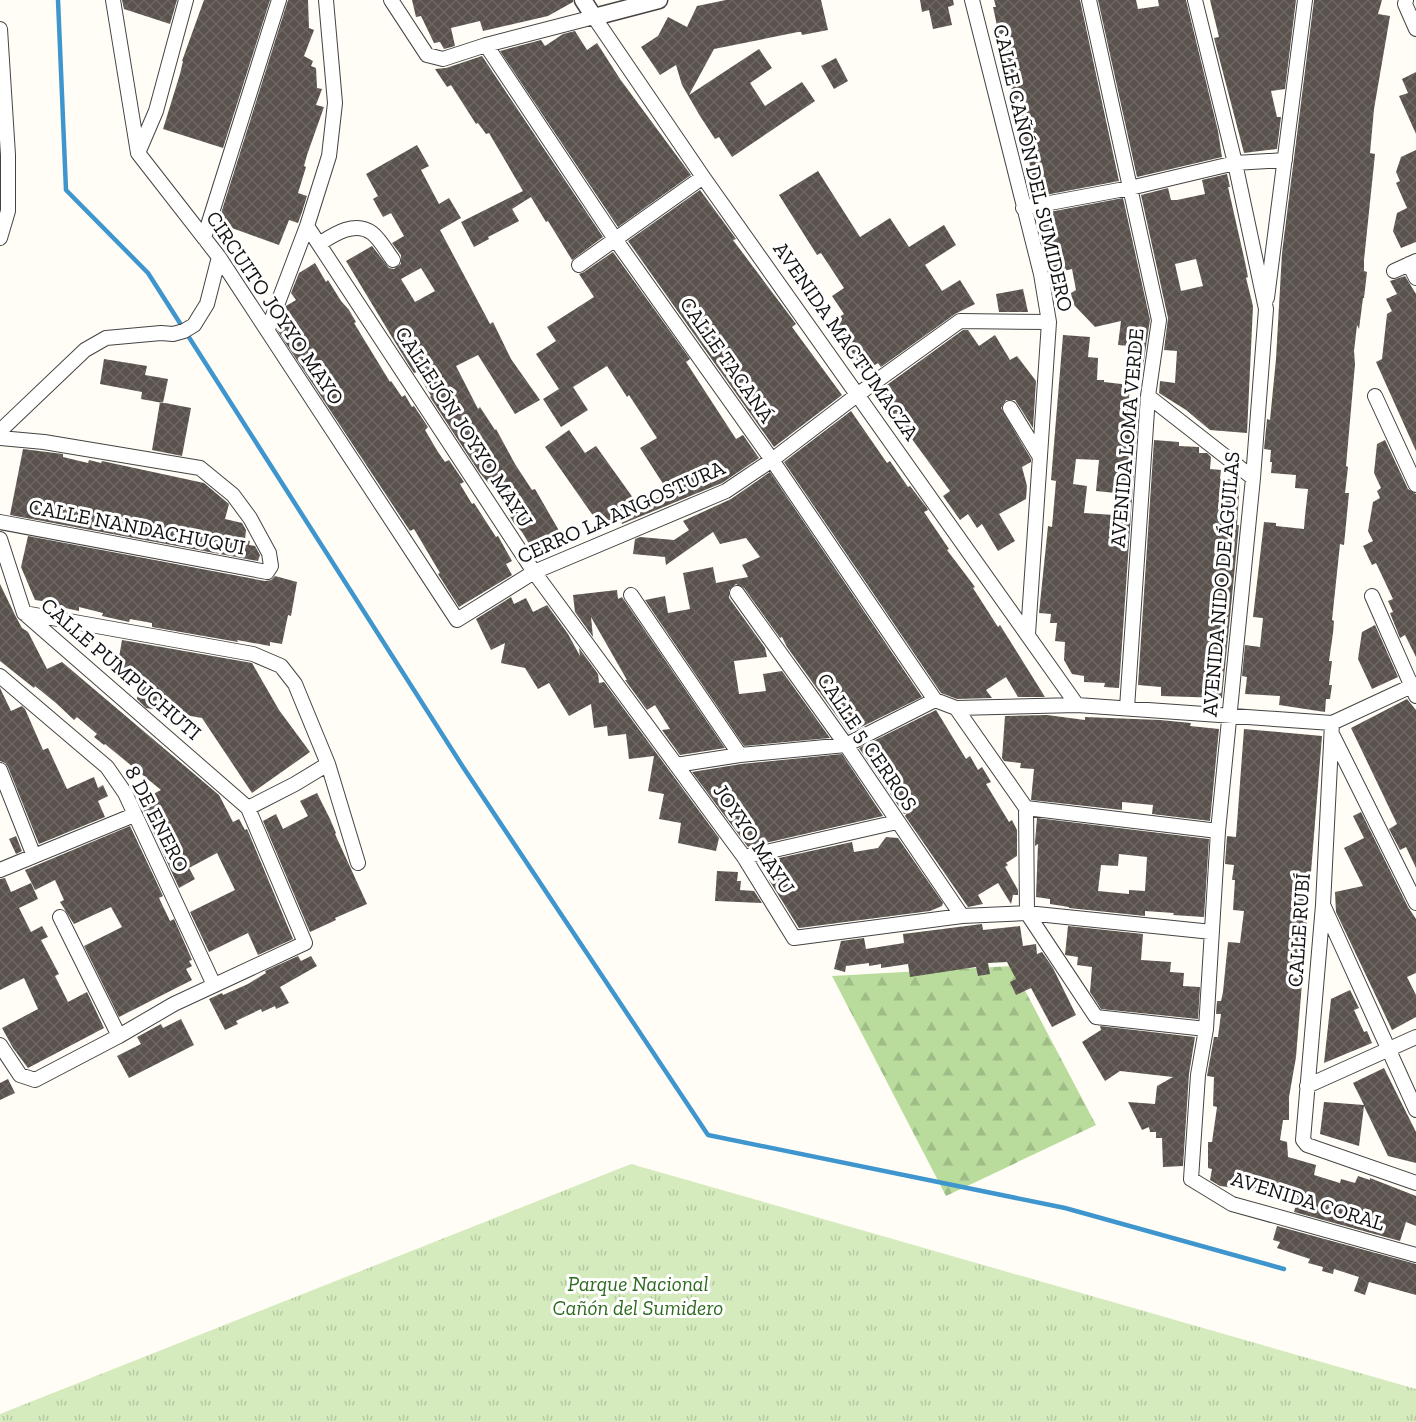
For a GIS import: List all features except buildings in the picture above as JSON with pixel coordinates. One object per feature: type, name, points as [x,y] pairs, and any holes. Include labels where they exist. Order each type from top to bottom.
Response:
[{"type":"street","name":"CIRCUITO JOYYO MAYO","points":[[113,0],[138,153],[219,257],[457,620]]},
{"type":"street","points":[[138,153],[156,111],[186,0]]},
{"type":"street","points":[[204,238],[279,0]]},
{"type":"street","points":[[268,329],[307,226],[329,156],[335,103],[326,0]]},
{"type":"street","points":[[391,0],[427,55],[443,59],[486,45],[660,0]]},
{"type":"street","name":"AVENIDA MACTUMACZA","points":[[583,0],[703,177],[1077,705]]},
{"type":"street","name":"CALLE CAÑÓN DEL SUMIDERO","points":[[972,0],[1041,274],[1049,322],[1028,634]]},
{"type":"street","name":"AVENIDA LOMA VERDE","points":[[1089,0],[1159,320],[1148,396],[1127,708]]},
{"type":"street","name":"AVENIDA NIDO DE ÁGUILAS","points":[[1191,1179],[1198,1075],[1206,1029],[1218,831],[1253,478],[1266,309],[1235,163],[1196,0]]},
{"type":"street","points":[[1266,309],[1305,0]]},
{"type":"street","points":[[1405,2],[1416,29]]},
{"type":"street","points":[[0,34],[8,211],[0,238]]},
{"type":"street","name":"CALLE TACANÁ","points":[[486,45],[615,239],[772,460],[935,700]]},
{"type":"street","points":[[1023,208],[1130,188],[1235,163],[1285,160]]},
{"type":"street","points":[[579,265],[703,177]]},
{"type":"street","name":"CALLEJÓN JOYYO MAYU","points":[[307,226],[534,572],[676,765]]},
{"type":"street","points":[[319,244],[341,231],[361,228],[373,233],[393,260]]},
{"type":"street","points":[[0,431],[85,350],[106,338],[173,334],[194,325],[207,304],[219,257]]},
{"type":"street","points":[[1395,271],[1413,263],[1416,278]]},
{"type":"street","name":"CERRO LA ANGOSTURA","points":[[457,620],[534,572],[726,491],[772,460],[960,321],[1049,322]]},
{"type":"street","points":[[1148,396],[1253,478]]},
{"type":"street","points":[[1376,396],[1416,485]]},
{"type":"street","points":[[1010,408],[1040,457]]},
{"type":"street","name":"CALLE NANDACHUQUI","points":[[0,438],[44,442],[200,468],[233,495],[250,518],[269,554],[271,566],[267,572],[0,522]]},
{"type":"street","name":"CALLE PUMPUCHUTI","points":[[0,538],[24,613],[248,808]]},
{"type":"street","name":"CALLE 5 CERROS","points":[[738,593],[962,916]]},
{"type":"street","points":[[631,595],[740,755]]},
{"type":"street","points":[[676,765],[740,755],[846,746],[935,700],[956,708],[1077,705],[1230,716],[1332,728],[1415,689],[1372,596]]},
{"type":"street","points":[[24,613],[253,654],[281,666],[295,684],[328,764],[358,862]]},
{"type":"street","name":"8 DE ENERO","points":[[0,676],[107,767],[125,793],[214,985]]},
{"type":"street","points":[[956,708],[1026,808],[1027,913],[1096,1017],[1206,1029]]},
{"type":"street","points":[[1332,728],[1416,903]]},
{"type":"street","name":"CALLE RUBÍ","points":[[1332,728],[1323,905],[1307,1086],[1305,1142],[1416,1183]]},
{"type":"street","points":[[0,1045],[20,1075],[35,1080],[174,1004],[305,943],[248,808],[296,784],[328,764]]},
{"type":"street","name":"JOYYO MAYU","points":[[676,765],[744,857],[794,938],[962,916]]},
{"type":"street","points":[[0,770],[34,856]]},
{"type":"street","points":[[1026,808],[1218,831]]},
{"type":"street","points":[[0,870],[134,815]]},
{"type":"street","points":[[744,857],[897,822]]},
{"type":"street","points":[[1323,905],[1416,1110]]},
{"type":"street","points":[[962,916],[1027,913],[1212,932]]},
{"type":"street","points":[[60,917],[119,1036]]},
{"type":"street","points":[[1307,1086],[1416,1036]]},
{"type":"street","name":"AVENIDA CORAL","points":[[1191,1179],[1232,1204],[1416,1255]]},
{"type":"green space","points":[[1012,966],[1096,1125],[946,1196],[832,976]]},
{"type":"green space","name":"Parque Nacional Cañón del Sumidero","points":[[631,1164],[1416,1389],[1416,1422],[0,1422],[0,1414]]},
{"type":"waterway","points":[[58,0],[66,190],[148,273],[463,767],[708,1135],[1065,1208],[1284,1269]]}]
